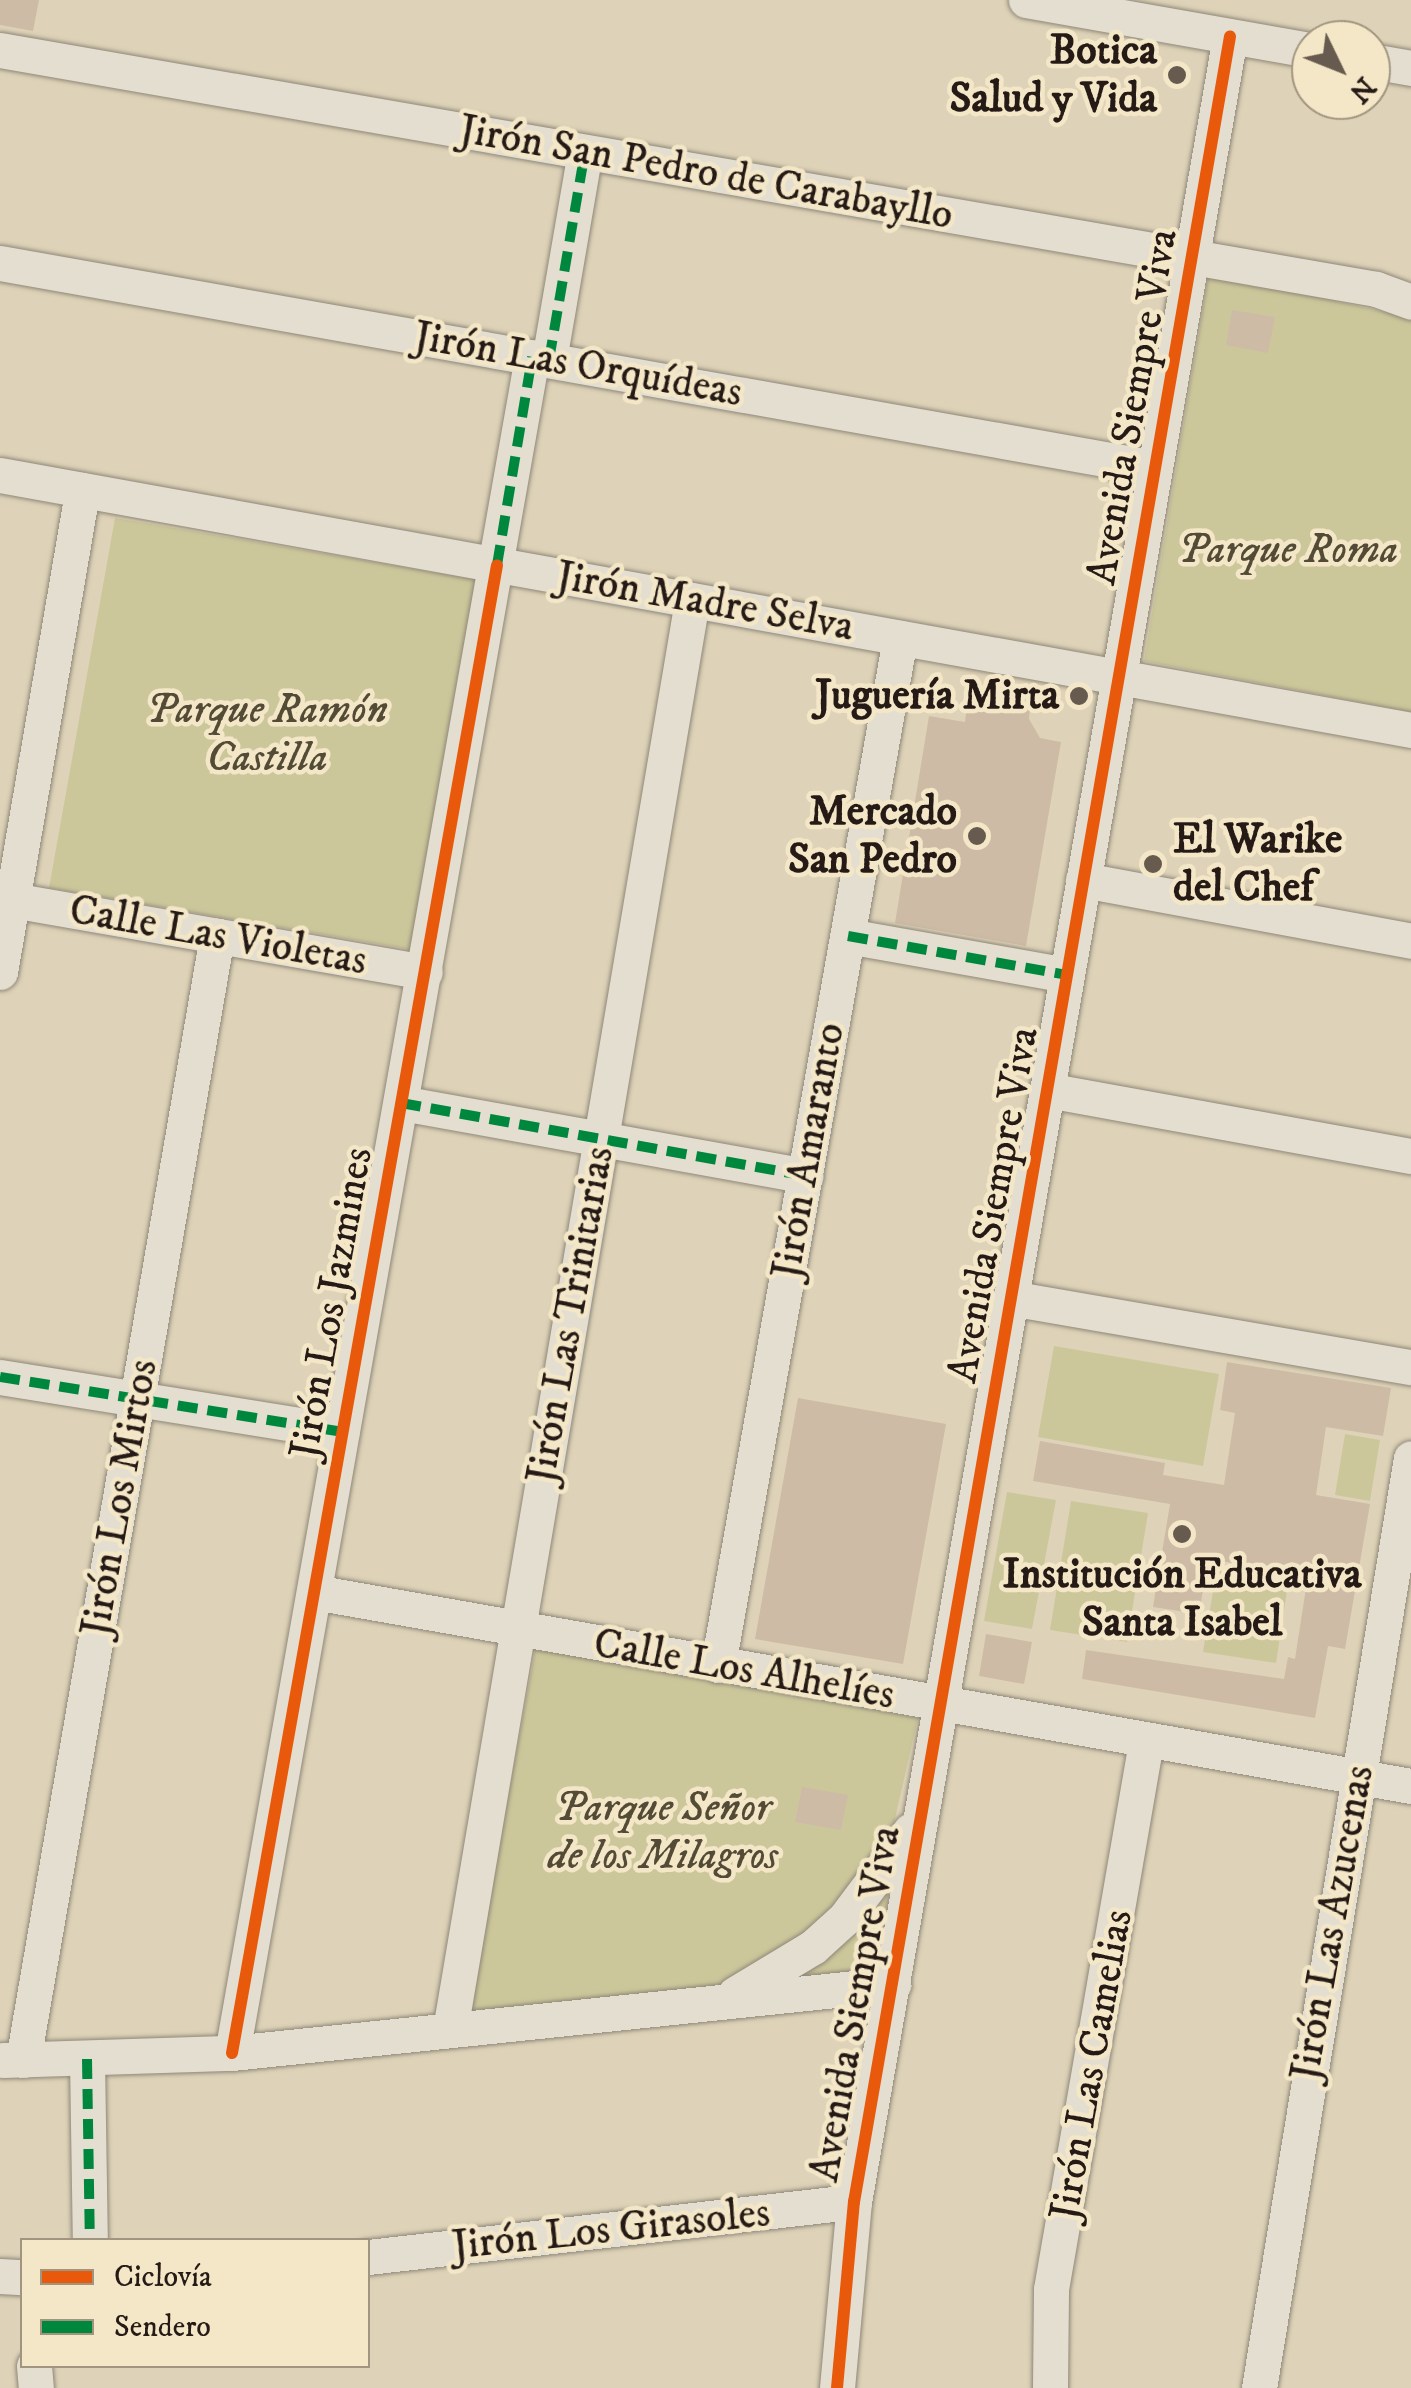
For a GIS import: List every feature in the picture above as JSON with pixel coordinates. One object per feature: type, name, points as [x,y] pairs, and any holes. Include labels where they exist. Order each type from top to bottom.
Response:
[{"type":"street","points":[[1026,0],[1291,47]]},
{"type":"street","name":"Avenida Siempre Viva","points":[[837,2388],[854,2202],[1230,36]]},
{"type":"street","name":"Jirón San Pedro de Carabayllo","points":[[0,50],[1376,290],[1411,302]]},
{"type":"street","name":"Jirón Los Jazmines","points":[[232,2052],[496,565],[584,152]]},
{"type":"street","name":"Jirón Las Orquídeas","points":[[0,263],[1155,468]]},
{"type":"street","name":"Jirón Madre Selva","points":[[0,475],[1411,730]]},
{"type":"street","points":[[0,972],[82,490]]},
{"type":"street","name":"Jirón Las Trinitarias","points":[[450,2030],[692,600]]},
{"type":"street","name":"Jirón Amaranto","points":[[718,1665],[900,638]]},
{"type":"street","points":[[1083,880],[1411,941]]},
{"type":"street","name":"Calle Las Violetas","points":[[12,900],[424,972]]},
{"type":"street","name":"Jirón Los Mirtos","points":[[12,2060],[138,1399],[217,936]]},
{"type":"street","points":[[848,936],[1067,976]]},
{"type":"street","points":[[1047,1090],[1411,1156]]},
{"type":"street","points":[[401,1103],[805,1176]]},
{"type":"street","points":[[1010,1298],[1411,1367]]},
{"type":"street","points":[[0,1377],[342,1432]]},
{"type":"street","name":"Jirón Las Azucenas","points":[[1259,2388],[1358,1776],[1401,1578],[1411,1458]]},
{"type":"street","name":"Calle Los Alhelíes","points":[[314,1592],[1411,1786]]},
{"type":"street","name":"Jirón Las Camelias","points":[[1050,2388],[1051,2290],[1146,1742]]},
{"type":"street","points":[[720,2002],[813,1947],[845,1918],[894,1860],[922,1808]]},
{"type":"street","points":[[12,2060],[232,2052],[893,1984]]},
{"type":"street","points":[[88,2059],[90,2238]]},
{"type":"street","name":"Jirón Los Girasoles","points":[[370,2258],[854,2202]]},
{"type":"green space","name":"Parque Roma","points":[[1209,273],[1411,318],[1411,712],[1144,661]]},
{"type":"green space","name":"Parque Ramón Castilla","points":[[115,518],[485,581],[420,951],[49,888]]},
{"type":"green space","points":[[1054,1346],[1219,1374],[1203,1466],[1038,1437]]},
{"type":"green space","points":[[1345,1434],[1380,1440],[1370,1501],[1335,1495]]},
{"type":"green space","points":[[1007,1492],[1056,1500],[1032,1629],[984,1621]]},
{"type":"green space","points":[[1071,1501],[1148,1513],[1127,1642],[1050,1630]]},
{"type":"green space","points":[[1217,1567],[1289,1578],[1276,1663],[1203,1652]]},
{"type":"green space","name":"Parque Señor de los Milagros","points":[[536,1646],[918,1718],[889,1845],[845,1903],[731,1984],[468,2015]]},
{"type":"green space","points":[[891,1881],[877,1970],[774,1984]]},
{"type":"building","points":[[0,0],[39,0],[33,31],[0,25]]},
{"type":"building","points":[[1232,310],[1275,317],[1268,353],[1226,345]]},
{"type":"building","name":"Mercado San Pedro","points":[[969,687],[1031,696],[1029,719],[1040,738],[1061,742],[1026,946],[895,923],[929,716],[965,722]]},
{"type":"building","points":[[1227,1362],[1391,1388],[1383,1436],[1326,1427],[1316,1495],[1370,1504],[1345,1649],[1328,1646],[1315,1718],[1082,1679],[1086,1650],[1284,1679],[1288,1657],[1295,1659],[1308,1575],[1208,1559],[1199,1614],[1153,1607],[1170,1504],[1033,1481],[1040,1441],[1165,1463],[1163,1475],[1224,1485],[1235,1413],[1220,1410]]},
{"type":"building","points":[[798,1398],[946,1424],[903,1664],[755,1639]]},
{"type":"building","points":[[986,1634],[1032,1642],[1024,1684],[979,1676]]},
{"type":"building","points":[[802,1787],[848,1795],[841,1830],[795,1822]]},
{"type":"marked path","points":[[549,360],[585,152]]},
{"type":"marked path","points":[[497,565],[532,357]]},
{"type":"marked path","points":[[848,936],[1067,975]]},
{"type":"marked path","points":[[401,1103],[805,1176]]},
{"type":"marked path","points":[[0,1377],[342,1432]]},
{"type":"marked path","points":[[87,2059],[90,2238]]},
{"type":"cycle path","points":[[837,2388],[854,2202],[1230,36]]},
{"type":"cycle path","points":[[232,2053],[497,565]]},
{"type":"place","name":"Botica Salud y Vida","points":[[1177,75]]},
{"type":"place","name":"Juguería Mirta","points":[[1079,696]]},
{"type":"place","name":"Mercado San Pedro","points":[[977,836]]},
{"type":"place","name":"El Warike del Chef","points":[[1153,864]]},
{"type":"place","name":"Institución Educativa Santa Isabel","points":[[1182,1534]]}]
